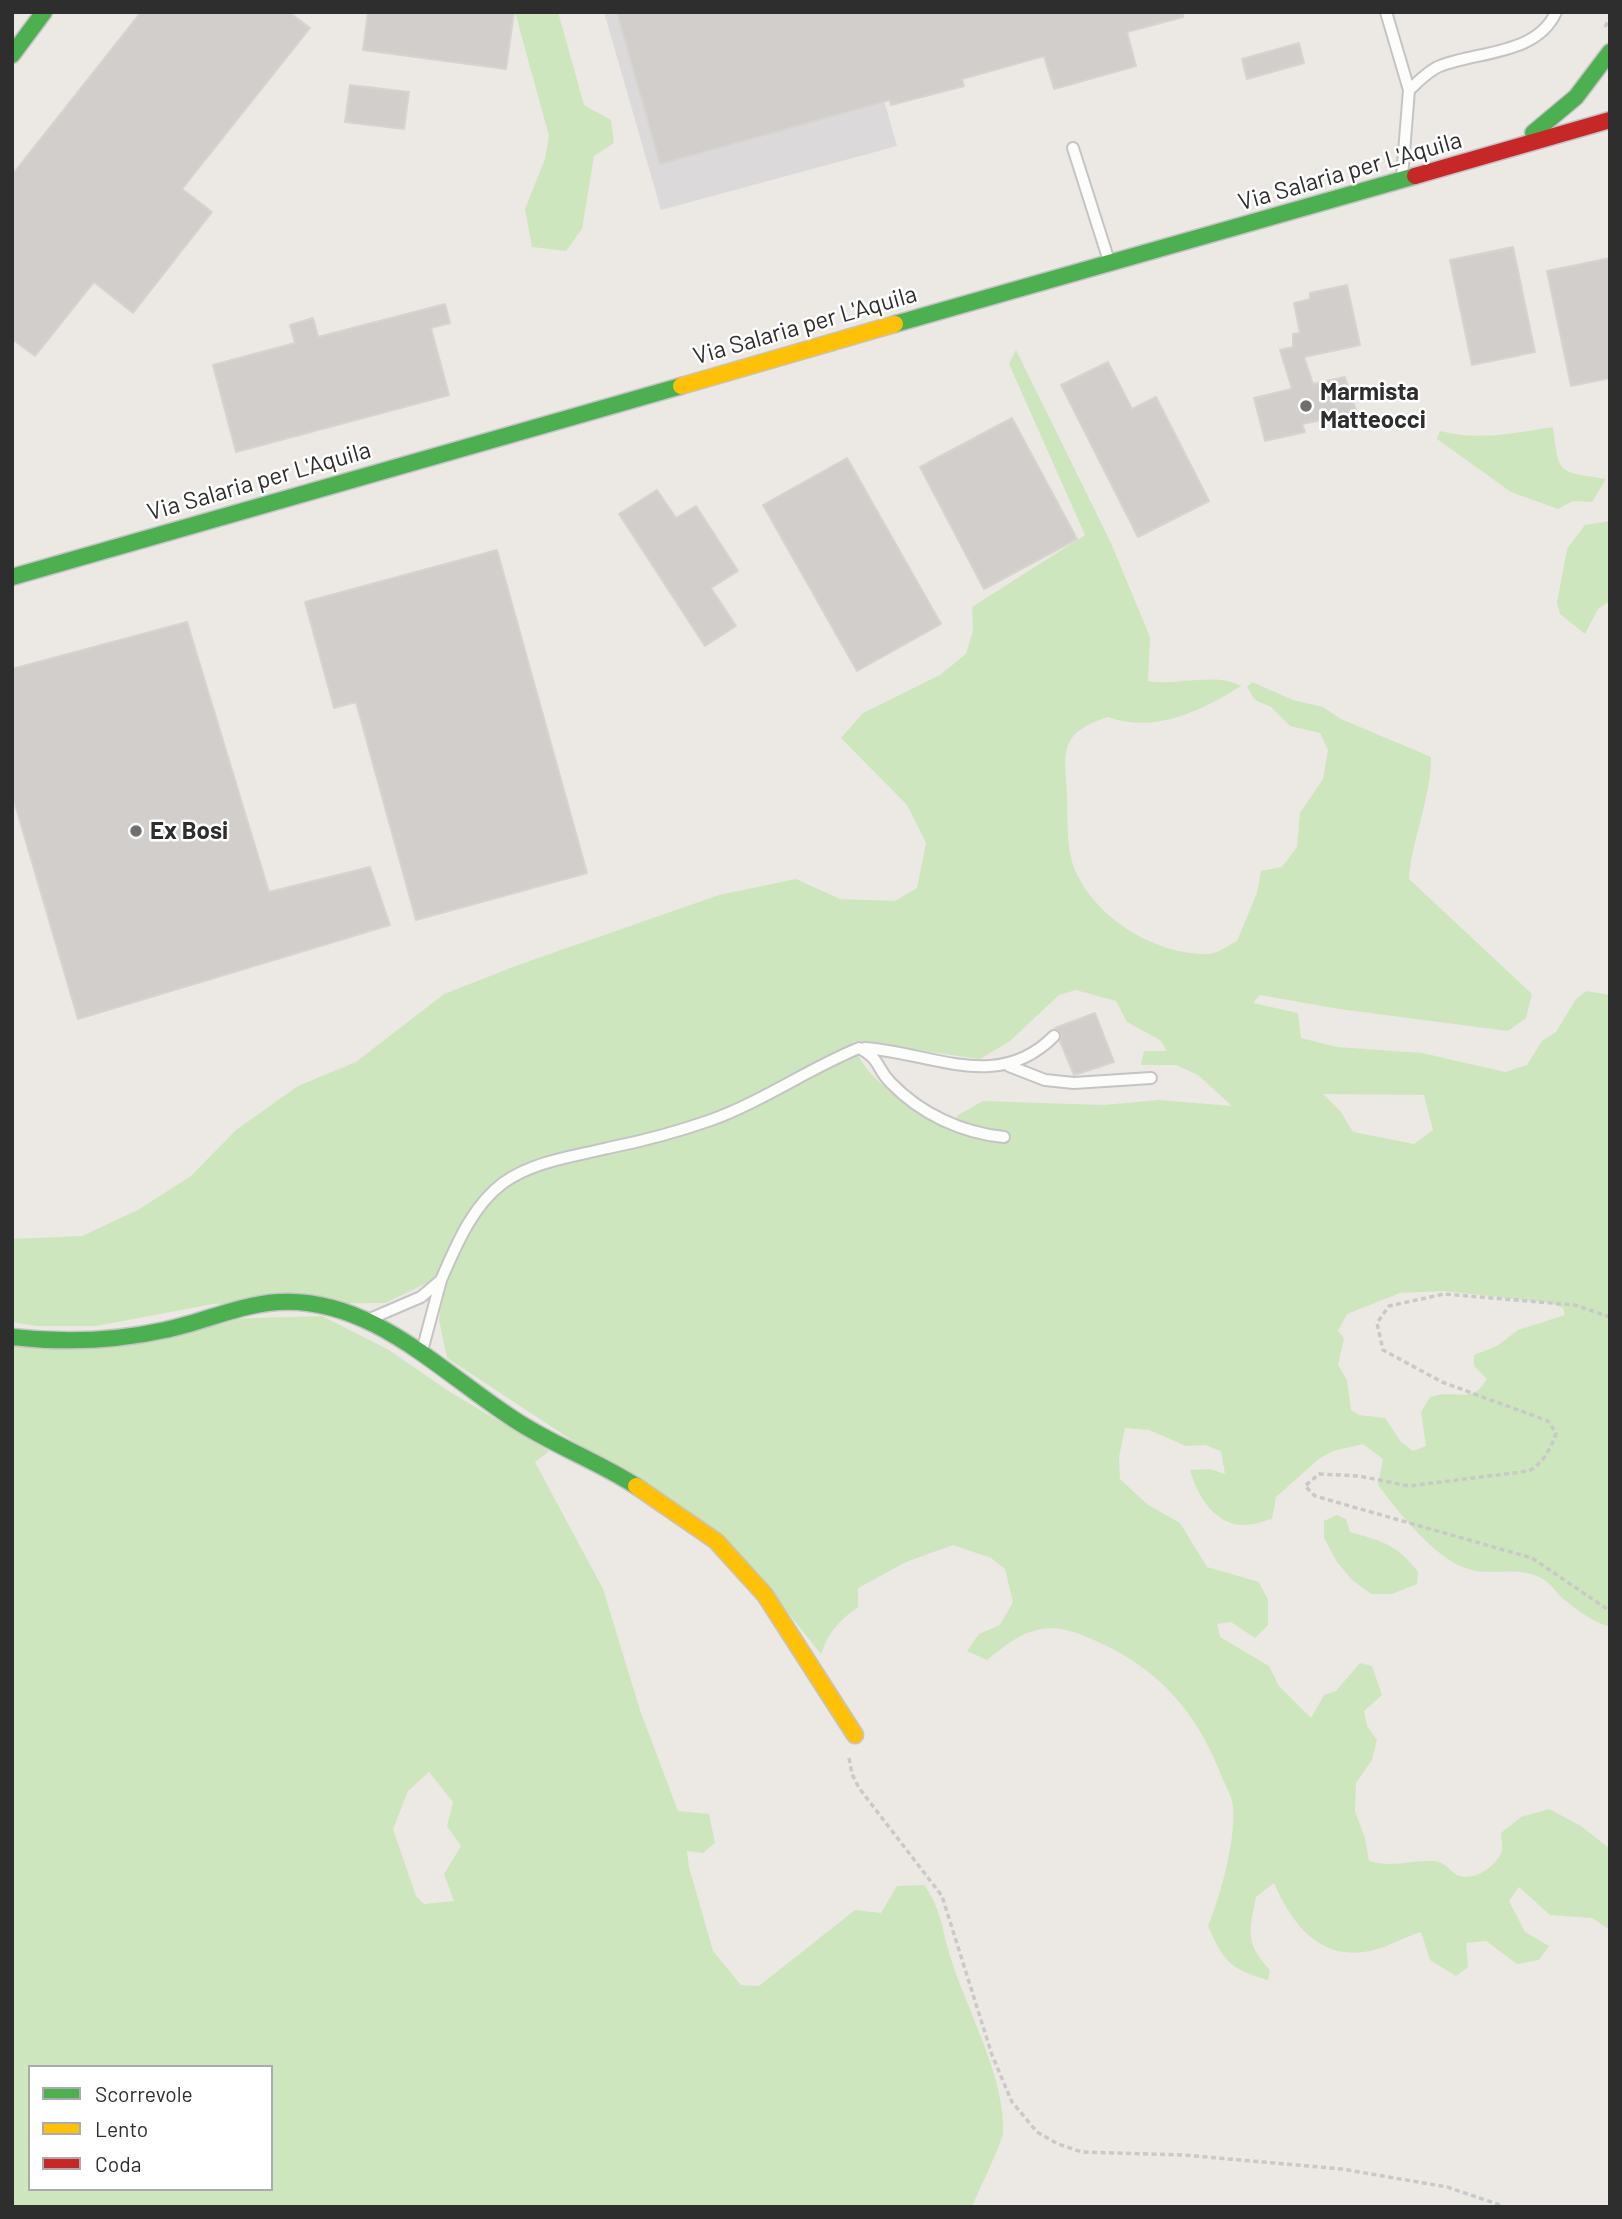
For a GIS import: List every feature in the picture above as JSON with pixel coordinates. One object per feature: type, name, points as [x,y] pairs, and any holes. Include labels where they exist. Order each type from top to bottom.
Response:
[{"type":"main road","points":[[12,55],[44,12]]},
{"type":"main road","points":[[1504,150],[1552,122],[1577,100],[1610,52]]},
{"type":"main road","name":"Via Salaria per L'Aquila","points":[[12,577],[751,363],[1110,264],[1610,120]]},
{"type":"main road","points":[[12,1337],[46,1341],[107,1339],[166,1330],[242,1306],[281,1302],[316,1305],[366,1320],[422,1353],[516,1421],[633,1484],[716,1541],[765,1595],[855,1735]]},
{"type":"lane","points":[[1386,12],[1409,90],[1402,180]]},
{"type":"lane","points":[[1409,90],[1437,67],[1522,45],[1550,25],[1556,12]]},
{"type":"lane","points":[[1073,148],[1110,264]]},
{"type":"lane","points":[[1009,1066],[1040,1051],[1054,1036]]},
{"type":"lane","points":[[859,1048],[873,1055],[891,1083],[938,1119],[977,1134],[1004,1137]]},
{"type":"lane","points":[[422,1353],[440,1280],[460,1237],[478,1209],[501,1185],[522,1171],[666,1135],[714,1119],[859,1048],[896,1050],[948,1063],[1009,1066],[1045,1080],[1074,1083],[1150,1078]]},
{"type":"lane","points":[[366,1320],[396,1310],[421,1297],[440,1280]]},
{"type":"path","points":[[1610,1317],[1575,1306],[1444,1294],[1390,1306],[1377,1323],[1383,1350],[1442,1382],[1548,1421],[1556,1433],[1552,1445],[1538,1466],[1529,1471],[1409,1486],[1359,1476],[1319,1474],[1306,1486],[1315,1496],[1532,1558],[1610,1611]]},
{"type":"path","points":[[855,1735],[849,1756],[852,1774],[942,1896],[992,2055],[1012,2102],[1037,2132],[1082,2152],[1184,2155],[1342,2169],[1447,2186],[1506,2207]]},
{"type":"shaded area","points":[[604,12],[859,12],[897,146],[661,210]]},
{"type":"green space","points":[[515,12],[558,12],[584,105],[611,120],[614,143],[594,156],[582,229],[566,251],[532,247],[525,209],[545,159],[549,136]]},
{"type":"green space","points":[[1016,350],[1111,543],[1150,637],[1148,681],[1220,680],[1241,686],[1210,704],[1177,717],[1143,723],[1108,717],[1086,726],[1072,738],[1065,762],[1070,853],[1075,870],[1097,904],[1130,931],[1168,948],[1188,953],[1212,954],[1237,941],[1257,893],[1261,871],[1282,867],[1297,847],[1300,813],[1323,779],[1328,750],[1320,733],[1290,726],[1271,707],[1255,700],[1247,687],[1252,682],[1293,700],[1323,707],[1341,719],[1431,757],[1428,788],[1409,879],[1532,994],[1526,1018],[1508,1031],[1339,1009],[1260,995],[1253,1003],[1298,1013],[1301,1038],[1337,1047],[1422,1053],[1505,1072],[1527,1065],[1542,1041],[1556,1032],[1576,999],[1586,991],[1610,995],[1610,1627],[1583,1614],[1541,1578],[1517,1572],[1477,1571],[1449,1560],[1422,1537],[1378,1485],[1383,1459],[1363,1444],[1333,1451],[1320,1458],[1276,1497],[1272,1519],[1248,1525],[1234,1524],[1216,1515],[1193,1480],[1190,1470],[1210,1469],[1225,1474],[1221,1451],[1205,1445],[1186,1446],[1149,1430],[1125,1428],[1119,1457],[1120,1479],[1148,1505],[1180,1523],[1207,1567],[1259,1582],[1268,1600],[1268,1625],[1255,1638],[1231,1622],[1217,1624],[1220,1637],[1269,1666],[1279,1686],[1311,1718],[1324,1695],[1336,1691],[1360,1663],[1372,1666],[1382,1695],[1364,1711],[1367,1726],[1377,1740],[1372,1760],[1356,1783],[1355,1811],[1365,1838],[1369,1861],[1394,1864],[1437,1861],[1460,1876],[1473,1876],[1486,1870],[1497,1860],[1502,1849],[1501,1833],[1521,1817],[1549,1809],[1581,1826],[1610,1849],[1610,1930],[1592,1918],[1550,1915],[1519,1887],[1509,1901],[1525,1932],[1549,1946],[1539,1960],[1517,1964],[1486,1941],[1466,1943],[1468,1967],[1456,1976],[1430,1960],[1421,1932],[1374,1950],[1355,1953],[1339,1951],[1311,1938],[1300,1927],[1274,1883],[1256,1897],[1251,1928],[1256,1952],[1270,1970],[1268,1980],[1237,1968],[1224,1956],[1208,1926],[1230,1850],[1233,1820],[1230,1794],[1201,1732],[1174,1696],[1158,1680],[1120,1653],[1085,1636],[1064,1630],[1050,1628],[1026,1634],[987,1660],[967,1651],[979,1634],[1000,1625],[1013,1602],[1005,1569],[991,1558],[953,1545],[906,1562],[858,1588],[858,1607],[835,1627],[821,1654],[763,1582],[587,1450],[447,1358],[439,1320],[442,1299],[440,1277],[385,1303],[213,1304],[96,1326],[37,1326],[12,1322],[12,1239],[82,1236],[138,1210],[191,1176],[236,1130],[298,1086],[356,1062],[444,994],[521,964],[719,895],[796,879],[840,899],[895,901],[917,888],[926,843],[907,805],[841,738],[863,713],[940,675],[966,654],[973,631],[972,607],[1085,535],[1009,364]],"holes":[[[1076,990],[1116,1001],[1127,1022],[1160,1040],[1167,1051],[1144,1051],[1141,1065],[1176,1065],[1198,1075],[1232,1106],[1159,1100],[1103,1105],[983,1101],[958,1115],[949,1127],[879,1082],[859,1057],[853,1041],[980,1059],[1010,1041],[1059,995]],[[1323,1094],[1424,1095],[1433,1130],[1414,1144],[1353,1132],[1341,1112]],[[1444,1291],[1551,1303],[1563,1308],[1565,1315],[1518,1330],[1497,1346],[1474,1355],[1474,1366],[1487,1379],[1481,1387],[1469,1394],[1430,1397],[1421,1412],[1426,1446],[1413,1451],[1401,1442],[1385,1418],[1359,1415],[1351,1410],[1347,1380],[1338,1365],[1344,1338],[1338,1331],[1347,1314],[1400,1293]]]},
{"type":"green space","points":[[1553,427],[1557,455],[1564,468],[1570,472],[1606,479],[1592,502],[1573,501],[1558,509],[1511,492],[1437,439],[1440,431],[1483,436]]},
{"type":"green space","points":[[1610,521],[1610,601],[1598,609],[1585,634],[1560,614],[1557,603],[1567,549],[1585,525]]},
{"type":"green space","points":[[322,1316],[389,1350],[450,1392],[549,1451],[535,1462],[603,1589],[640,1710],[678,1811],[709,1814],[715,1843],[703,1853],[687,1851],[689,1867],[713,1951],[741,1985],[759,1986],[855,1910],[881,1913],[897,1886],[924,1885],[930,1894],[958,1979],[992,2068],[1002,2112],[1002,2138],[972,2207],[12,2207],[12,1339],[224,1319]],"holes":[[[429,1772],[453,1802],[447,1826],[461,1846],[444,1874],[454,1901],[424,1904],[416,1896],[393,1829],[408,1791]]]},
{"type":"green space","points":[[1337,1515],[1346,1519],[1350,1532],[1380,1541],[1403,1556],[1418,1572],[1417,1584],[1392,1594],[1371,1594],[1352,1580],[1337,1562],[1324,1538],[1324,1521]]},
{"type":"building","points":[[141,12],[289,12],[310,28],[182,189],[212,212],[133,313],[94,282],[35,356],[12,339],[12,175]]},
{"type":"building","points":[[368,12],[514,12],[506,69],[363,50]]},
{"type":"building","points":[[617,12],[1183,12],[1183,17],[1127,32],[1136,66],[1054,89],[1044,56],[962,79],[964,86],[891,105],[890,100],[660,164]]},
{"type":"building","points":[[1299,43],[1304,63],[1247,79],[1242,59]]},
{"type":"building","points":[[350,85],[409,92],[404,129],[345,122]]},
{"type":"building","points":[[1513,247],[1535,352],[1472,365],[1450,260]]},
{"type":"building","points":[[1610,258],[1610,378],[1571,386],[1547,271]]},
{"type":"building","points":[[1347,285],[1360,345],[1304,357],[1313,384],[1345,377],[1357,413],[1302,424],[1305,432],[1265,441],[1254,398],[1292,389],[1280,350],[1293,347],[1293,334],[1300,333],[1294,303],[1310,299],[1310,293]]},
{"type":"building","points":[[445,304],[450,323],[431,328],[449,395],[236,452],[213,365],[295,343],[290,325],[313,318],[318,337]]},
{"type":"building","points":[[1108,362],[1132,409],[1156,397],[1209,501],[1138,537],[1061,385]]},
{"type":"building","points":[[1012,418],[1077,539],[984,589],[920,467]]},
{"type":"building","points":[[847,458],[941,624],[857,671],[763,505]]},
{"type":"building","points":[[657,490],[676,518],[696,506],[738,571],[711,588],[736,626],[705,646],[619,514]]},
{"type":"building","points":[[497,550],[587,873],[416,920],[356,702],[334,708],[305,602]]},
{"type":"building","name":"Ex Bosi","points":[[187,622],[269,892],[370,867],[390,925],[78,1019],[12,794],[12,669]]},
{"type":"building","points":[[1095,1013],[1114,1062],[1074,1075],[1060,1041],[1062,1034],[1055,1028]]},
{"type":"traffic: fast","points":[[12,55],[44,12]]},
{"type":"traffic: fast","points":[[1533,133],[1576,97],[1610,52]]},
{"type":"traffic: fast","points":[[895,324],[1415,176]]},
{"type":"traffic: fast","points":[[12,577],[681,386]]},
{"type":"traffic: fast","points":[[12,1337],[50,1340],[127,1337],[179,1327],[263,1304],[312,1303],[344,1311],[375,1325],[433,1361],[530,1429],[636,1486]]},
{"type":"traffic: slow","points":[[681,386],[895,324]]},
{"type":"traffic: slow","points":[[636,1486],[716,1541],[765,1595],[855,1735]]},
{"type":"traffic: jam","points":[[1415,176],[1610,120]]},
{"type":"place","name":"Marmista Matteocci","points":[[1306,406]]},
{"type":"place","name":"Ex Bosi","points":[[136,831]]}]
